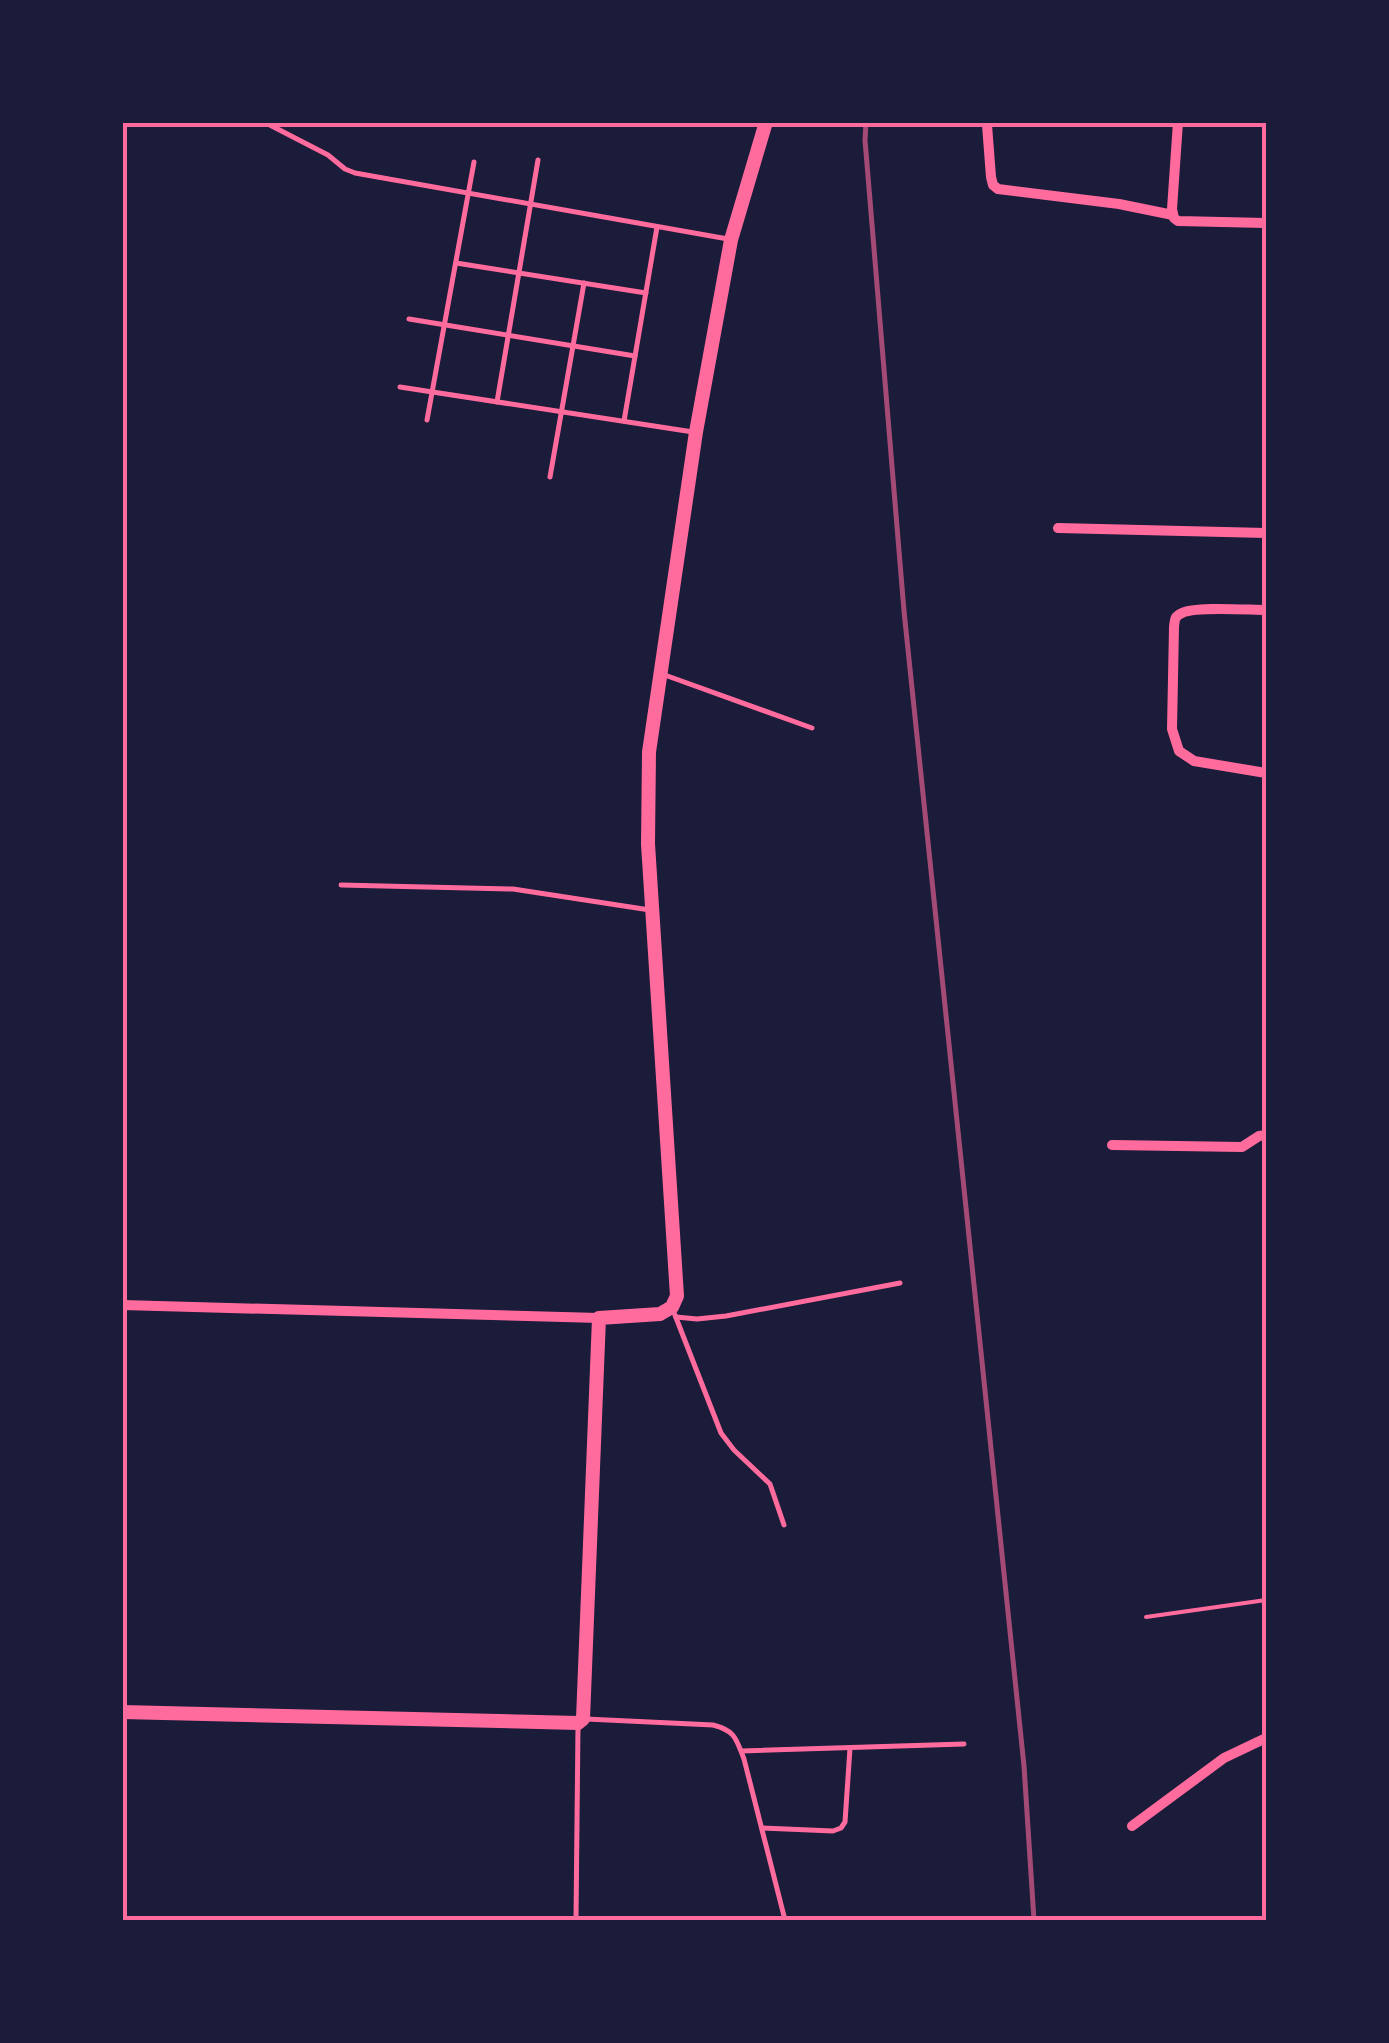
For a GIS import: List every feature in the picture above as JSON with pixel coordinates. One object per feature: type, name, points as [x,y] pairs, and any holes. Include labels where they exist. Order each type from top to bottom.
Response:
[{"type":"street","points":[[122,1305],[599,1318],[674,1312],[677,1296],[648,844],[649,752],[696,432],[731,240],[766,122]]},
{"type":"street","points":[[1172,215],[1178,122]]},
{"type":"street","points":[[987,124],[991,177],[998,189],[1120,204],[1172,215],[1178,220],[1266,224]]},
{"type":"street","points":[[1058,528],[1266,534]]},
{"type":"street","points":[[1266,610],[1193,610],[1178,614],[1174,620],[1172,729],[1179,751],[1194,761],[1266,773]]},
{"type":"street","points":[[1112,1145],[1242,1147],[1266,1135]]},
{"type":"street","points":[[122,1712],[580,1721],[599,1318]]},
{"type":"street","points":[[1132,1826],[1224,1758],[1266,1738]]},
{"type":"lane","points":[[264,122],[354,173],[731,240]]},
{"type":"lane","points":[[497,402],[538,160]]},
{"type":"lane","points":[[427,420],[474,162]]},
{"type":"lane","points":[[624,421],[657,226]]},
{"type":"lane","points":[[456,263],[646,293]]},
{"type":"lane","points":[[550,477],[584,282]]},
{"type":"lane","points":[[410,320],[635,356]]},
{"type":"lane","points":[[400,388],[696,432]]},
{"type":"lane","points":[[660,674],[812,728]]},
{"type":"lane","points":[[341,885],[513,889],[653,910]]},
{"type":"lane","points":[[674,1312],[697,1319],[726,1316],[900,1282]]},
{"type":"lane","points":[[674,1312],[721,1433],[770,1484],[784,1525]]},
{"type":"lane","points":[[576,1920],[580,1721],[714,1725],[727,1729],[737,1739],[741,1751],[785,1920]]},
{"type":"lane","points":[[741,1751],[964,1744]]},
{"type":"lane","points":[[762,1828],[841,1828],[845,1822],[850,1748]]},
{"type":"path","points":[[1146,1617],[1266,1600]]},
{"type":"railway","points":[[866,122],[904,611],[1024,1766],[1034,1920]]}]
